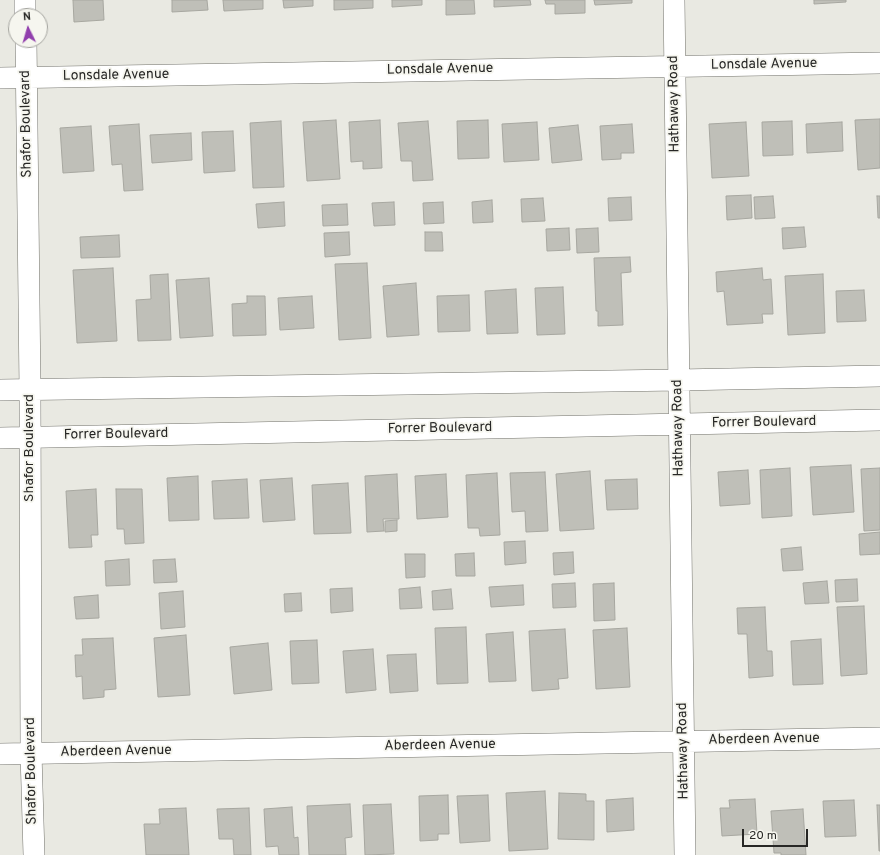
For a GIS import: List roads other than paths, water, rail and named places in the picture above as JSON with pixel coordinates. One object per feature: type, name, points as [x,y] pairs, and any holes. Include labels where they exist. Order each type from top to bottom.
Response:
[{"type":"street","name":"Hathaway Road","points":[[674,0],[686,855]]},
{"type":"street","name":"Shafor Boulevard","points":[[26,48],[30,389],[31,753],[34,855]]},
{"type":"street","name":"Lonsdale Avenue","points":[[0,78],[880,63]]},
{"type":"street","points":[[0,390],[880,376]]},
{"type":"street","name":"Forrer Boulevard","points":[[0,438],[880,420]]},
{"type":"street","name":"Aberdeen Avenue","points":[[0,754],[880,738]]}]
